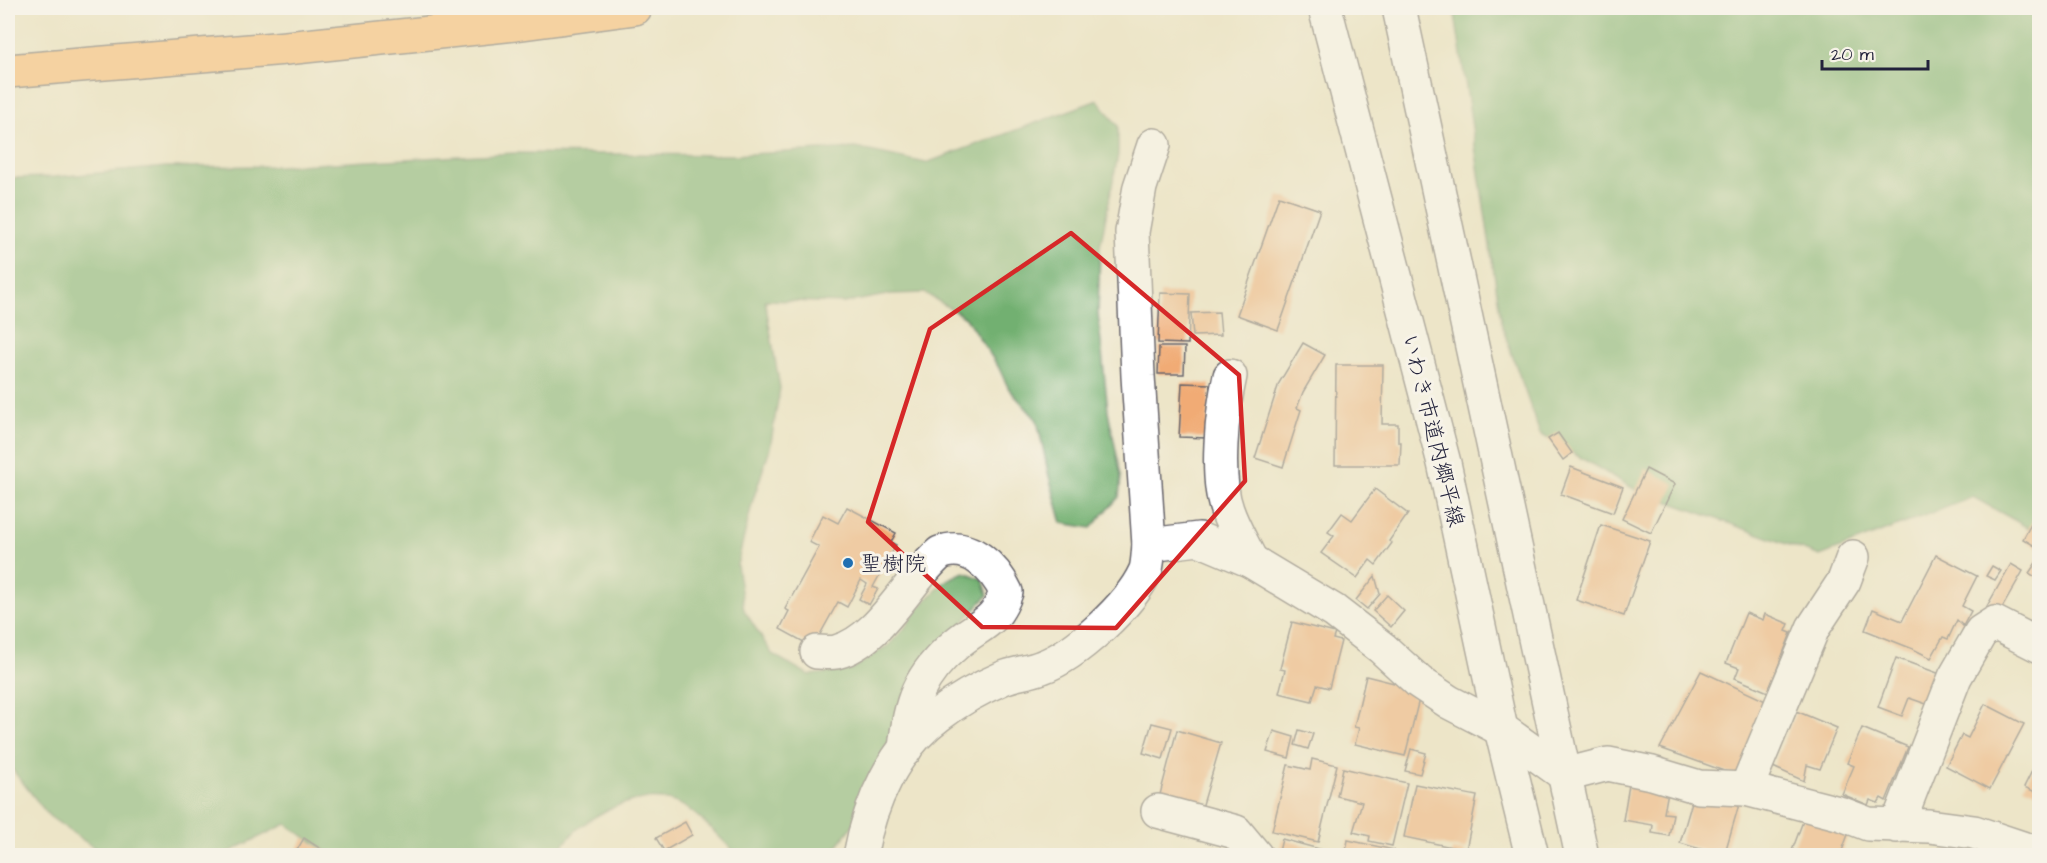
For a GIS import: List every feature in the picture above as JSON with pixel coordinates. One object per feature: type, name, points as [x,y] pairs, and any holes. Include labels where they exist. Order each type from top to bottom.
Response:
[{"type":"highway","points":[[8,71],[286,48],[516,24],[635,8]]},
{"type":"street","name":"いわき市道内郷平線","points":[[1325,8],[1444,463],[1532,855]]},
{"type":"street","points":[[1399,8],[1582,855]]},
{"type":"street","points":[[859,854],[885,780],[904,750],[924,728],[940,714],[1004,678],[1044,667],[1094,634],[1124,604],[1146,571],[1149,545],[1138,376],[1132,232],[1140,187],[1154,145]]},
{"type":"street","points":[[1230,376],[1226,392],[1221,451],[1222,478],[1226,509],[1251,561]]},
{"type":"street","points":[[1149,545],[1199,539],[1251,561],[1334,611],[1382,648],[1419,682],[1449,702],[1502,729],[1565,775]]},
{"type":"street","points":[[817,652],[835,652],[853,645],[870,633],[933,559],[947,550],[970,553],[997,575],[1006,592],[1001,608],[992,619],[955,644],[933,666],[914,699],[908,718],[904,750]]},
{"type":"street","points":[[1746,789],[1813,628],[1844,581],[1853,557]]},
{"type":"street","points":[[1897,826],[1955,677],[1981,632],[1995,623],[2040,646]]},
{"type":"street","points":[[1565,775],[1608,764],[1652,773],[1699,787],[1746,789],[1842,814],[1868,824],[1929,826],[1974,832],[2040,854]]},
{"type":"street","points":[[1158,811],[1236,832],[1256,855]]},
{"type":"highlighted area","points":[[1071,233],[1239,375],[1245,481],[1116,628],[982,627],[868,522],[930,329]]},
{"type":"green space","points":[[1454,8],[2039,8],[2039,534],[1973,497],[1820,556],[1636,490],[1540,434],[1502,326]]},
{"type":"green space","points":[[1098,100],[1118,126],[1118,155],[1100,247],[1098,313],[1108,411],[1121,476],[1119,497],[1091,528],[1062,523],[1037,420],[1009,389],[998,366],[966,318],[925,293],[892,294],[844,303],[765,300],[780,388],[770,448],[753,500],[737,565],[744,610],[772,654],[809,675],[851,670],[889,645],[920,606],[947,580],[964,572],[983,579],[988,595],[924,665],[851,828],[830,855],[739,855],[687,808],[674,802],[646,799],[618,805],[592,819],[576,830],[555,855],[332,855],[286,824],[223,855],[110,855],[93,847],[49,816],[8,764],[8,178],[54,177],[166,167],[278,166],[515,153],[732,155],[856,148],[926,163]]},
{"type":"building","points":[[1279,196],[1320,210],[1278,330],[1237,315]]},
{"type":"building","points":[[1160,293],[1190,294],[1188,344],[1158,343]]},
{"type":"building","points":[[1219,312],[1221,335],[1193,336],[1191,313]]},
{"type":"building","points":[[1303,343],[1325,355],[1303,392],[1297,408],[1301,410],[1283,467],[1255,458],[1279,383]]},
{"type":"building","points":[[1159,347],[1185,347],[1184,374],[1158,374]]},
{"type":"building","points":[[1336,365],[1383,365],[1382,424],[1398,424],[1398,442],[1401,442],[1400,465],[1335,465]]},
{"type":"building","points":[[1182,383],[1210,384],[1207,438],[1179,437]]},
{"type":"building","points":[[1558,433],[1572,453],[1563,460],[1548,439]]},
{"type":"building","points":[[1571,467],[1623,487],[1613,513],[1561,494]]},
{"type":"building","points":[[1646,469],[1675,484],[1651,533],[1622,519]]},
{"type":"building","points":[[1375,489],[1408,514],[1389,541],[1392,543],[1376,565],[1370,560],[1357,578],[1321,553],[1334,536],[1328,532],[1342,513],[1352,520]]},
{"type":"building","name":"聖樹院","points":[[847,507],[896,533],[891,542],[896,545],[873,587],[878,589],[869,605],[859,599],[867,584],[861,580],[847,607],[838,602],[813,647],[780,629],[789,611],[785,609],[819,547],[809,542],[823,515],[838,523]]},
{"type":"building","points":[[2035,517],[2040,520],[2040,549],[2023,539]]},
{"type":"building","points":[[1601,525],[1650,541],[1624,616],[1576,600]]},
{"type":"building","points":[[1936,555],[1977,576],[1962,606],[1971,611],[1963,626],[1957,620],[1948,639],[1943,637],[1931,658],[1865,630],[1873,609],[1902,621]]},
{"type":"building","points":[[2040,557],[2040,580],[2029,573]]},
{"type":"building","points":[[2011,564],[2023,571],[1998,615],[1986,608]]},
{"type":"building","points":[[1992,566],[2001,571],[1995,580],[1986,576]]},
{"type":"building","points":[[1375,576],[1380,594],[1367,609],[1356,600]]},
{"type":"building","points":[[1387,595],[1404,611],[1391,627],[1373,611]]},
{"type":"building","points":[[1746,613],[1763,620],[1765,614],[1789,624],[1786,631],[1791,633],[1768,692],[1735,678],[1739,668],[1726,663]]},
{"type":"building","points":[[1292,622],[1335,633],[1333,639],[1341,641],[1329,688],[1317,685],[1312,701],[1279,693],[1285,670],[1280,669]]},
{"type":"building","points":[[1896,658],[1943,675],[1932,706],[1909,698],[1902,716],[1878,707]]},
{"type":"building","points":[[1701,671],[1770,703],[1738,776],[1660,748]]},
{"type":"building","points":[[1366,676],[1414,688],[1412,697],[1419,699],[1405,756],[1355,744],[1359,728],[1354,727]]},
{"type":"building","points":[[1985,704],[2024,724],[1990,789],[1946,766],[1962,735],[1968,738]]},
{"type":"building","points":[[1796,711],[1837,728],[1820,769],[1807,765],[1804,781],[1773,767]]},
{"type":"building","points":[[1152,723],[1172,728],[1163,759],[1143,753]]},
{"type":"building","points":[[1862,728],[1908,747],[1886,801],[1881,798],[1878,803],[1870,800],[1868,805],[1842,794],[1854,766],[1847,763]]},
{"type":"building","points":[[1177,730],[1221,743],[1202,808],[1158,802]]},
{"type":"building","points":[[1299,730],[1313,734],[1308,749],[1295,745]]},
{"type":"building","points":[[1274,731],[1294,737],[1289,758],[1267,752]]},
{"type":"building","points":[[1411,749],[1426,753],[1420,774],[1405,771]]},
{"type":"building","points":[[2040,755],[2040,794],[2024,787]]},
{"type":"building","points":[[1312,759],[1337,765],[1318,842],[1272,831],[1288,765],[1310,770]]},
{"type":"building","points":[[1343,768],[1407,783],[1392,846],[1369,841],[1370,836],[1353,832],[1362,802],[1337,796]]},
{"type":"building","points":[[1630,779],[1669,786],[1664,813],[1673,814],[1669,836],[1652,833],[1653,825],[1623,820]]},
{"type":"building","points":[[1415,784],[1477,796],[1466,850],[1404,837]]},
{"type":"building","points":[[1696,788],[1740,801],[1724,856],[1680,843]]},
{"type":"building","points":[[1806,813],[1849,832],[1840,856],[1790,856]]},
{"type":"building","points":[[685,822],[692,835],[664,851],[656,838]]},
{"type":"building","points":[[304,838],[324,851],[321,856],[294,855]]},
{"type":"building","points":[[1282,839],[1323,850],[1321,856],[1278,856]]},
{"type":"building","points":[[1348,840],[1394,850],[1393,856],[1345,856]]},
{"type":"building","points":[[1452,850],[1465,852],[1465,856],[1451,856]]},
{"type":"place","name":"聖樹院","points":[[848,563]]}]
